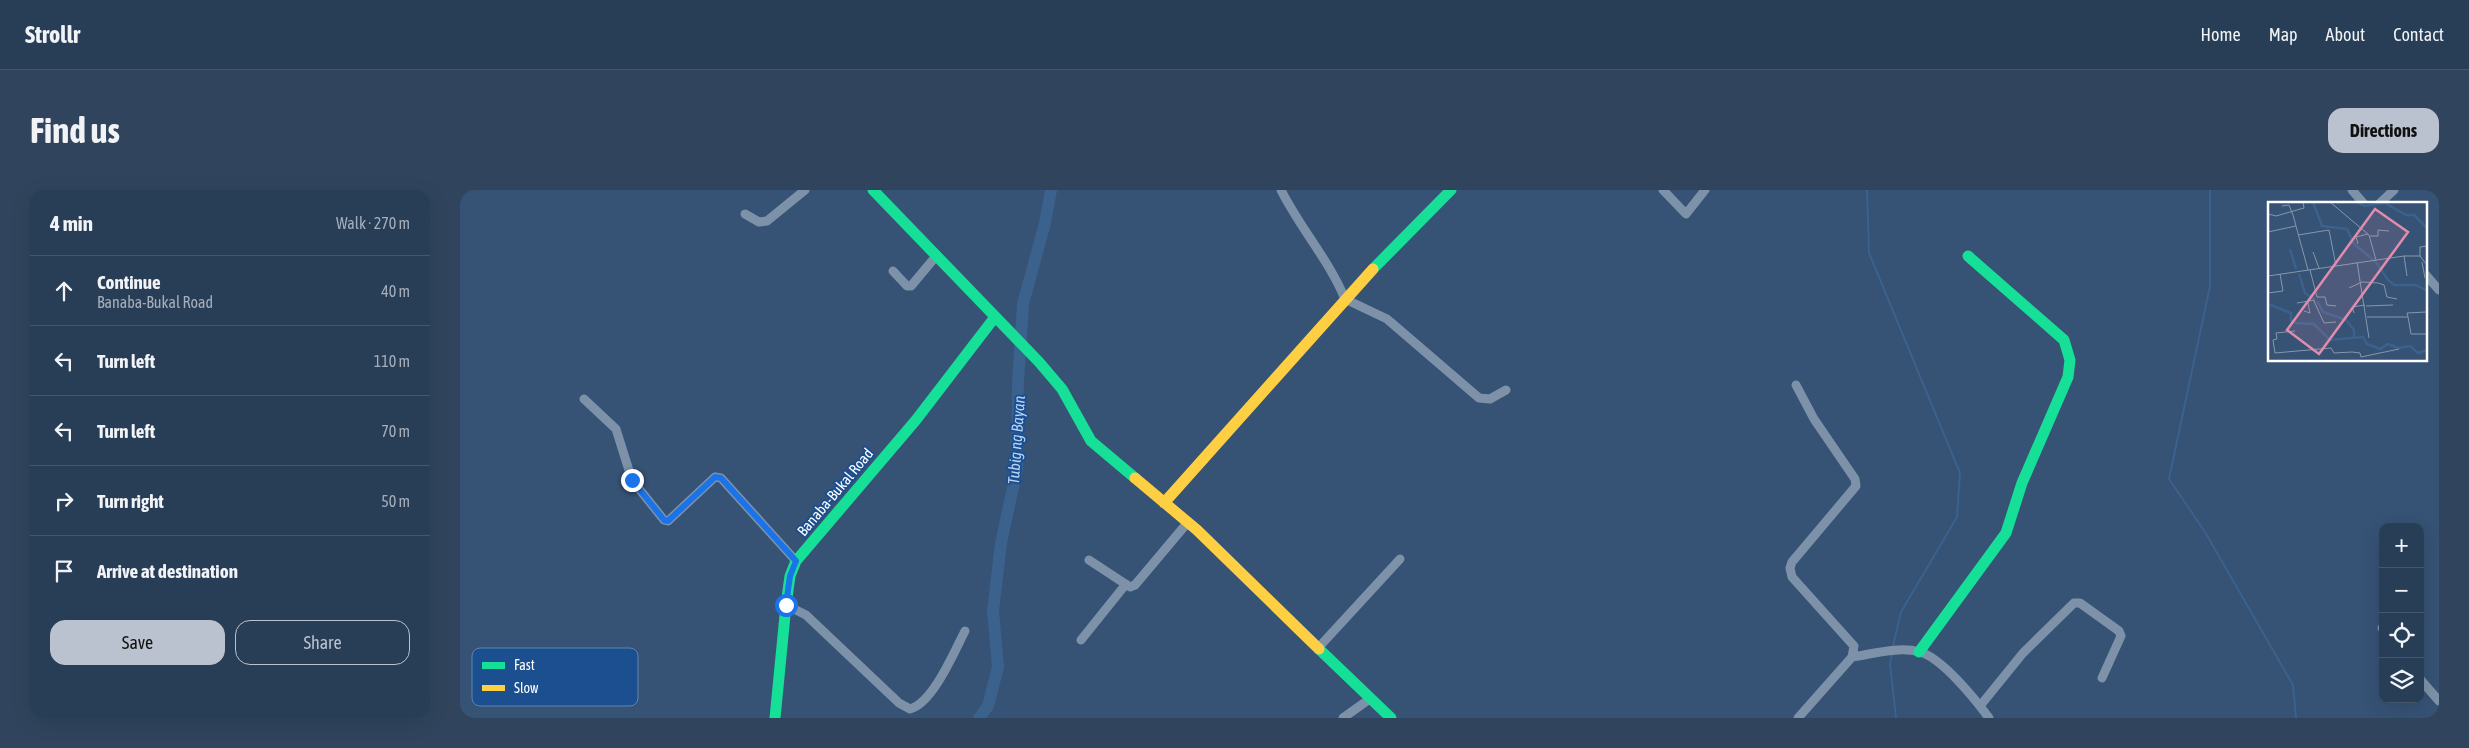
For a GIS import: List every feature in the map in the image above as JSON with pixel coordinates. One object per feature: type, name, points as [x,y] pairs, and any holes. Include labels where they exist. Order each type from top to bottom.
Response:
[{"type":"street","points":[[745,214],[759,222],[767,221],[805,190]]},
{"type":"street","points":[[872,190],[937,255],[1062,389],[1091,441],[1188,522],[1391,718]]},
{"type":"street","points":[[1281,190],[1291,210],[1339,284],[1345,299],[1387,319],[1479,398],[1490,399],[1506,390]]},
{"type":"street","points":[[1164,503],[1345,299],[1450,190]]},
{"type":"street","points":[[1663,190],[1686,214],[1706,190]]},
{"type":"street","points":[[2352,190],[2362,202]]},
{"type":"street","points":[[2382,202],[2394,190]]},
{"type":"street","points":[[893,271],[907,286],[911,286],[937,255]]},
{"type":"street","points":[[1919,652],[2006,533],[2022,483],[2068,377],[2070,360],[2064,340],[1968,256]]},
{"type":"street","points":[[2426,275],[2439,290]]},
{"type":"street","name":"Banaba-Bukal Road","points":[[775,718],[786,605],[790,576],[796,561],[916,420],[995,317]]},
{"type":"street","points":[[1796,386],[1814,420],[1855,479],[1856,486],[1792,562],[1790,568],[1792,577],[1854,646],[1852,658],[1798,718]]},
{"type":"street","points":[[584,399],[616,429],[632,480],[664,520],[668,521],[715,477],[721,478],[796,561]]},
{"type":"street","points":[[1089,560],[1130,587],[1135,585],[1188,522]]},
{"type":"street","points":[[1319,647],[1400,559]]},
{"type":"street","points":[[1081,640],[1126,584]]},
{"type":"street","points":[[1980,706],[2023,653],[2074,603],[2080,603],[2119,631],[2121,636],[2102,678]]},
{"type":"street","points":[[786,605],[806,615],[899,703],[910,709],[919,706],[944,672],[965,631]]},
{"type":"street","points":[[1852,658],[1907,651],[1932,656],[1989,718]]},
{"type":"street","points":[[2424,684],[2439,701]]},
{"type":"street","points":[[1343,718],[1371,698]]},
{"type":"waterway","name":"Tubig ng Bayan","points":[[979,718],[988,706],[998,667],[993,611],[1001,543],[1017,469],[1018,382],[1023,304],[1045,223],[1051,190]]},
{"type":"waterway","points":[[1867,190],[1869,253],[1960,473],[1957,517],[1901,612],[1893,646]]},
{"type":"waterway","points":[[2210,190],[2210,286],[2169,479],[2205,532],[2293,685],[2296,718]]},
{"type":"waterway","points":[[1892,654],[1890,664],[1896,718]]},
{"type":"traffic: fast","points":[[873,190],[1039,362],[1062,389],[1091,441],[1135,478]]},
{"type":"traffic: fast","points":[[1373,269],[1451,190]]},
{"type":"traffic: fast","points":[[1919,652],[2006,533],[2022,483],[2068,377],[2070,360],[2064,340],[1968,256]]},
{"type":"traffic: fast","points":[[775,718],[786,605],[790,576],[796,561],[916,420],[995,317]]},
{"type":"traffic: fast","points":[[1319,649],[1391,718]]},
{"type":"traffic: slow","points":[[1164,503],[1373,269]]},
{"type":"traffic: slow","points":[[1135,478],[1197,530],[1319,649]]},
{"type":"route","points":[[632,480],[664,520],[668,521],[715,477],[721,478],[796,561],[790,576],[786,605]]}]
